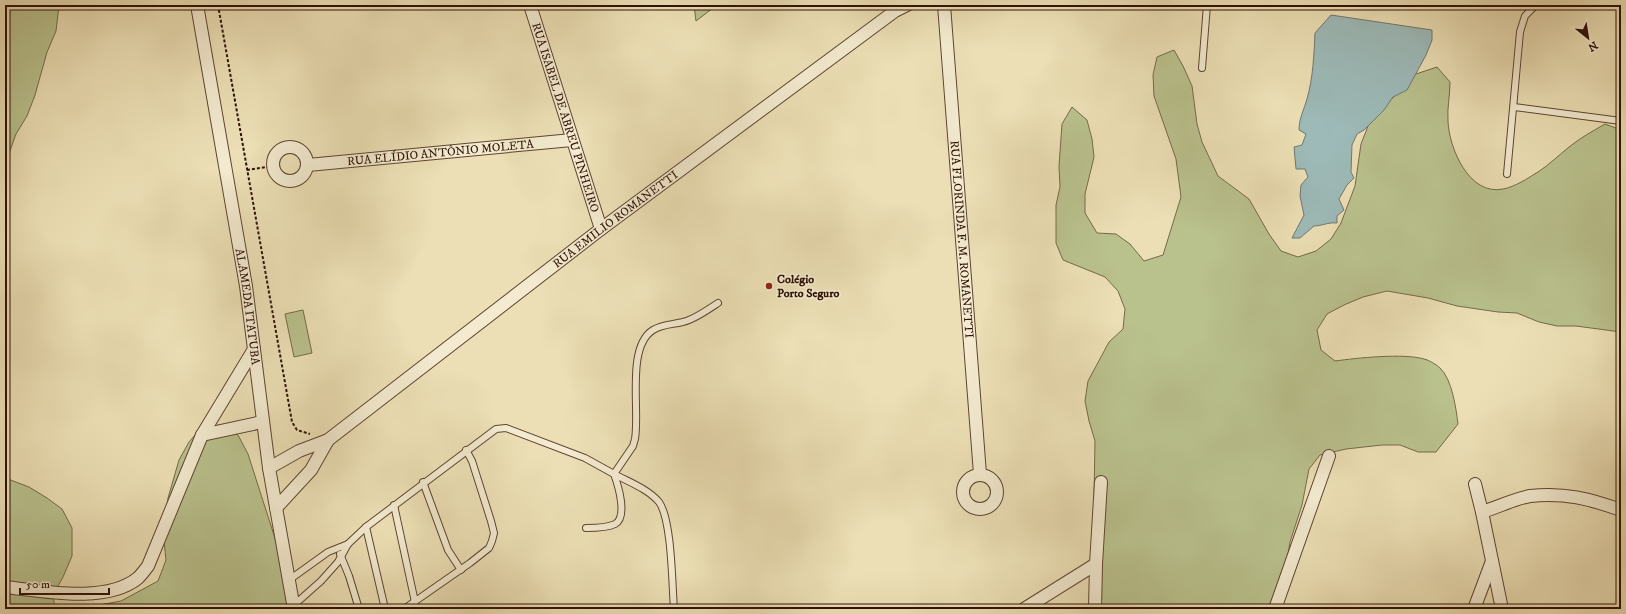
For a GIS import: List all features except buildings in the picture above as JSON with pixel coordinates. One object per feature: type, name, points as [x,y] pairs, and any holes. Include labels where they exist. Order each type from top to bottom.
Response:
[{"type":"street","name":"ALAMEDA ITATUBA","points":[[197,5],[246,286],[262,422],[294,607]]},
{"type":"street","name":"RUA ISABEL DE ABREU PINHEIRO","points":[[530,5],[601,229]]},
{"type":"street","name":"RUA EMILIO ROMANETTI","points":[[269,468],[299,451],[328,440],[601,229],[895,11],[907,5]]},
{"type":"street","name":"RUA FLORINDA F. M. ROMANETTI","points":[[944,5],[980,474]]},
{"type":"street","name":"RUA ELÍDIO ANTÔNIO MOLETA","points":[[308,165],[572,140]]},
{"type":"street","points":[[290,147],[300,150],[304,154],[308,165],[303,175],[294,181],[283,179],[275,172],[273,166],[273,160],[279,151],[290,147]]},
{"type":"street","points":[[5,587],[90,594],[105,592],[125,585],[137,578],[148,566],[202,435],[254,350]]},
{"type":"street","points":[[202,435],[262,422]]},
{"type":"street","name":"RUA EMILIO ROMANETTI","points":[[276,508],[311,470],[328,440]]},
{"type":"street","points":[[1275,609],[1329,456]]},
{"type":"street","points":[[1095,609],[1101,482]]},
{"type":"street","points":[[1475,484],[1502,609]]},
{"type":"street","points":[[1482,512],[1529,496],[1564,495],[1589,499],[1621,510]]},
{"type":"street","points":[[1474,609],[1492,560]]},
{"type":"street","points":[[1024,609],[1096,564]]},
{"type":"lane","points":[[1202,68],[1207,5]]},
{"type":"lane","points":[[1507,174],[1520,32],[1525,16],[1536,5]]},
{"type":"lane","points":[[1514,107],[1621,121]]},
{"type":"lane","points":[[614,474],[633,446],[635,439],[637,367],[642,341],[652,330],[660,326],[688,320],[718,303]]},
{"type":"lane","points":[[294,607],[321,581],[341,556],[348,544],[366,526],[492,431],[506,428],[585,458],[653,497],[664,511],[668,537],[674,609]]},
{"type":"lane","points":[[404,609],[461,570],[489,548],[494,533],[472,461],[466,450]]},
{"type":"lane","points":[[586,528],[609,526],[617,523],[620,519],[622,514],[619,489],[614,474]]},
{"type":"lane","points":[[423,482],[448,550],[461,570]]},
{"type":"lane","points":[[394,505],[415,602]]},
{"type":"lane","points":[[366,526],[385,609]]},
{"type":"lane","points":[[289,580],[328,552],[348,544]]},
{"type":"lane","points":[[338,548],[349,576],[359,609]]},
{"type":"path","points":[[218,5],[292,422],[296,430],[328,440]]},
{"type":"path","points":[[247,170],[273,166]]},
{"type":"green space","points":[[5,5],[59,5],[56,31],[47,52],[35,95],[27,116],[16,134],[7,159],[5,160]]},
{"type":"green space","points":[[694,5],[717,5],[696,21]]},
{"type":"green space","points":[[1174,50],[1192,86],[1197,124],[1202,142],[1218,176],[1249,199],[1269,234],[1281,251],[1298,257],[1316,251],[1331,239],[1341,223],[1355,186],[1361,144],[1370,121],[1416,74],[1437,67],[1450,82],[1448,121],[1452,144],[1463,168],[1471,178],[1480,185],[1491,189],[1508,188],[1526,179],[1542,169],[1569,147],[1605,124],[1621,130],[1621,332],[1576,326],[1557,326],[1539,322],[1517,313],[1498,312],[1457,306],[1428,298],[1387,291],[1363,297],[1327,314],[1317,330],[1321,350],[1335,361],[1367,357],[1404,356],[1430,361],[1440,368],[1448,379],[1453,394],[1458,424],[1436,452],[1418,452],[1400,445],[1382,445],[1346,449],[1320,455],[1309,469],[1302,505],[1290,542],[1287,560],[1273,609],[1092,609],[1095,441],[1085,401],[1088,381],[1109,342],[1123,329],[1125,309],[1118,291],[1105,277],[1063,260],[1056,243],[1056,205],[1060,187],[1059,166],[1062,124],[1072,107],[1087,120],[1092,139],[1094,157],[1085,194],[1085,213],[1097,233],[1116,234],[1130,244],[1144,261],[1163,255],[1181,197],[1176,159],[1154,96],[1153,75],[1157,57]]},
{"type":"green space","points":[[303,310],[312,353],[294,357],[285,314]]},
{"type":"green space","points":[[220,425],[238,435],[248,454],[296,604],[295,609],[93,609],[99,605],[121,601],[158,581],[166,560],[164,541],[168,498],[179,460],[189,442],[201,428]]},
{"type":"green space","points":[[8,479],[29,487],[62,509],[72,528],[72,556],[53,595],[55,609],[5,609],[5,480]]},
{"type":"water","points":[[1331,15],[1432,30],[1432,40],[1426,55],[1407,90],[1393,97],[1384,110],[1364,130],[1357,134],[1352,145],[1351,172],[1354,178],[1347,185],[1339,199],[1344,210],[1337,216],[1337,223],[1314,226],[1300,238],[1292,238],[1304,215],[1300,196],[1301,185],[1308,177],[1305,169],[1296,169],[1294,147],[1302,145],[1306,134],[1299,130],[1299,126],[1311,83],[1315,33]]},
{"type":"place","name":"Colégio Porto Seguro","points":[[769,286]]}]
